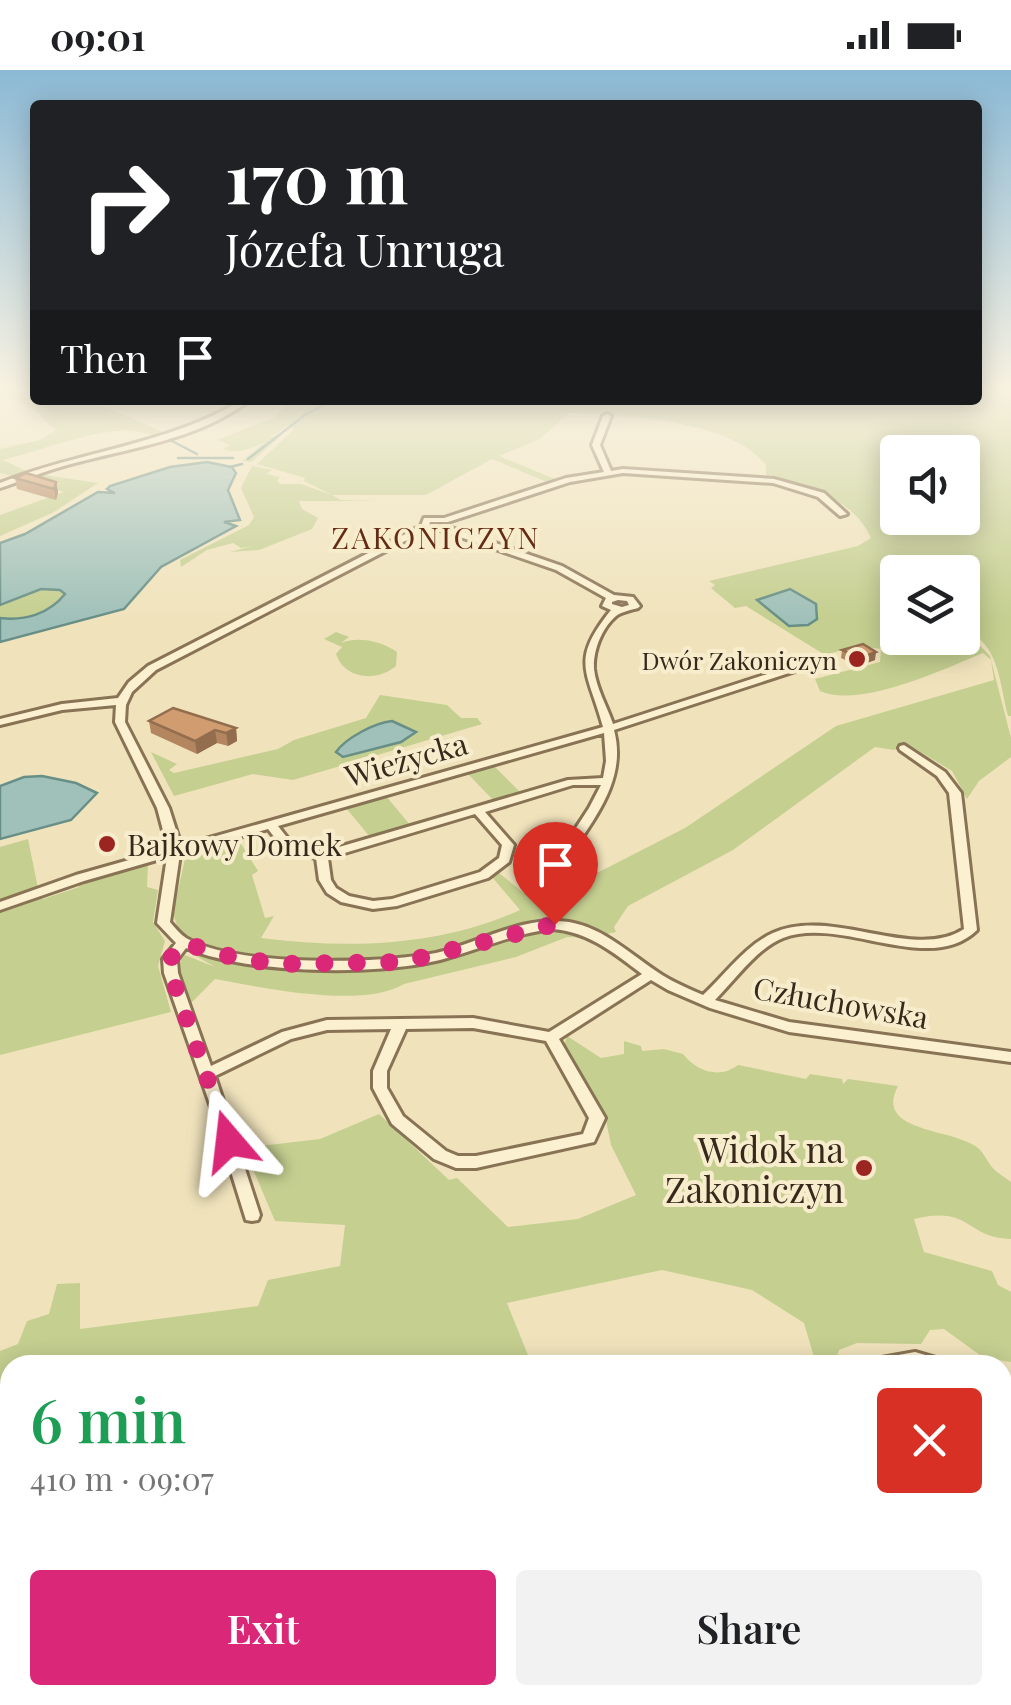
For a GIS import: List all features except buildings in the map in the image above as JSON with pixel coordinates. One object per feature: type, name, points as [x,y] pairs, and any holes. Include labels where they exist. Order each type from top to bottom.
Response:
[{"type":"street","points":[[0,486],[50,466]]},
{"type":"street","points":[[605,466],[608,472]]},
{"type":"street","points":[[252,1215],[171,974],[170,959],[183,943],[167,932],[162,917],[175,854],[164,808],[120,722],[120,701],[141,676],[425,526],[444,524],[569,480],[608,472],[774,480],[821,496],[843,514]]},
{"type":"street","points":[[444,524],[559,568],[614,604],[596,632],[588,658],[613,758],[607,781],[567,851]]},
{"type":"street","name":"Wieżycka","points":[[0,906],[80,878],[606,728],[826,658]]},
{"type":"street","points":[[0,722],[62,707],[120,701]]},
{"type":"street","points":[[705,1002],[769,942],[787,932],[822,931],[939,944],[960,940],[972,930],[955,793],[941,774],[904,748]]},
{"type":"street","points":[[272,825],[289,848],[322,856],[572,782],[607,781]]},
{"type":"street","points":[[322,856],[325,880],[331,890],[358,904],[393,903],[484,874],[499,865],[508,845],[478,810]]},
{"type":"street","name":"Człuchowska","points":[[183,943],[277,964],[404,962],[466,949],[536,927],[564,925],[592,933],[650,974],[705,1002],[788,1027],[1011,1057]]},
{"type":"street","points":[[207,1074],[298,1031],[327,1025],[474,1023],[551,1037],[650,974]]},
{"type":"street","points":[[400,1024],[400,1032],[380,1071],[386,1103],[421,1140],[456,1162],[476,1162],[589,1138],[597,1118],[551,1037]]},
{"type":"green space","points":[[0,466],[26,471],[13,476],[0,473]]},
{"type":"green space","points":[[252,466],[272,470],[266,474],[280,477],[280,484],[301,484],[341,500],[379,501],[299,501],[302,509],[318,518],[312,529],[259,550],[230,552],[252,546],[241,548],[233,543],[207,550],[181,567],[180,560],[249,525],[254,517],[241,488]]},
{"type":"green space","points":[[265,466],[479,466],[426,495],[332,495],[304,481],[305,478]]},
{"type":"green space","points":[[509,466],[524,466],[555,479],[547,482]]},
{"type":"green space","points":[[766,466],[880,466],[880,535],[980,535],[980,466],[1011,466],[1011,716],[991,654],[980,640],[980,555],[880,555],[880,649],[857,646],[825,655],[746,606],[735,608],[711,588],[715,585],[709,581],[858,546],[871,538],[863,524],[841,503],[796,483],[766,476]]},
{"type":"green space","points":[[37,474],[98,483],[54,512],[0,536],[0,515],[64,492],[22,480]]},
{"type":"green space","points":[[41,589],[65,594],[36,615],[0,618],[0,605]]},
{"type":"green space","points":[[336,632],[349,637],[341,643],[362,640],[391,648],[397,652],[396,666],[380,675],[354,673],[340,663],[336,654],[342,647],[324,639]]},
{"type":"green space","points":[[980,646],[990,656],[1011,738],[1011,757],[979,781],[967,799],[952,771],[909,745],[894,750],[875,747],[733,850],[628,906],[614,927],[616,932],[607,934],[565,920],[544,920],[409,955],[305,960],[235,952],[179,932],[173,913],[186,854],[238,839],[258,871],[252,875],[265,918],[274,916],[261,938],[393,942],[457,932],[489,922],[520,910],[492,877],[499,873],[534,901],[545,884],[553,855],[586,859],[587,871],[599,872],[685,828],[836,726],[994,680],[991,660],[980,654]]},
{"type":"green space","points":[[881,655],[978,655],[902,685],[857,695],[820,691],[815,679],[880,662]]},
{"type":"green space","points":[[380,695],[447,705],[461,718],[477,718],[482,724],[293,780],[253,774],[174,796],[151,752],[177,764],[169,770],[174,773],[278,749],[294,740],[366,718]]},
{"type":"green space","points":[[493,765],[520,792],[493,800],[467,773]]},
{"type":"green space","points":[[386,796],[410,825],[370,837],[346,808]]},
{"type":"green space","points":[[28,839],[38,888],[0,900],[0,847]]},
{"type":"green space","points":[[148,865],[147,887],[158,890],[153,922],[165,941],[158,966],[171,1012],[0,1055],[0,909],[39,895],[43,899],[79,887],[77,882]]},
{"type":"green space","points":[[546,929],[568,930],[592,938],[567,937],[516,957],[364,995],[312,994],[215,979],[191,1003],[180,971],[185,955],[215,967],[196,956],[200,952],[231,961],[298,970],[400,966],[465,954]]},
{"type":"green space","points":[[567,1036],[601,1058],[624,1054],[624,1041],[641,1046],[642,1051],[664,1049],[683,1054],[709,1072],[724,1072],[738,1065],[806,1079],[810,1074],[842,1079],[843,1084],[848,1079],[898,1086],[893,1101],[896,1113],[919,1127],[978,1148],[994,1169],[1011,1182],[1011,1239],[996,1237],[947,1216],[914,1219],[924,1252],[992,1271],[998,1285],[1011,1292],[1011,1355],[980,1355],[944,1329],[930,1330],[921,1344],[857,1343],[839,1350],[837,1355],[813,1355],[804,1323],[752,1290],[662,1270],[507,1303],[528,1355],[0,1355],[0,1351],[18,1344],[27,1321],[49,1314],[57,1284],[80,1283],[80,1329],[258,1306],[268,1280],[340,1266],[345,1225],[275,1221],[244,1148],[320,1139],[379,1114],[449,1180],[457,1178],[508,1227],[578,1219],[636,1195],[611,1145],[605,1116],[564,1046]]},
{"type":"water","points":[[170,467],[232,467],[236,473],[228,490],[240,520],[224,522],[236,526],[161,567],[124,609],[0,642],[0,618],[36,615],[65,594],[41,589],[0,605],[0,543],[25,534],[98,492],[115,493],[107,489],[110,486]]},
{"type":"water","points":[[790,589],[816,604],[817,619],[808,625],[789,626],[757,600]]},
{"type":"water","points":[[392,721],[416,732],[401,742],[343,757],[336,752],[361,732]]},
{"type":"water","points":[[42,776],[76,783],[97,793],[71,820],[0,839],[0,786],[24,777]]},
{"type":"place","name":"Dwór Zakoniczyn","points":[[857,659]]},
{"type":"place","name":"Bajkowy Domek","points":[[107,844]]},
{"type":"place","name":"Widok na Zakoniczyn","points":[[864,1168]]},
{"type":"district","name":"ZAKONICZYN","points":[[436,537]]},
{"type":"route","points":[[229,1141],[171,974],[170,959],[183,943],[260,963],[404,962],[555,924]]}]
